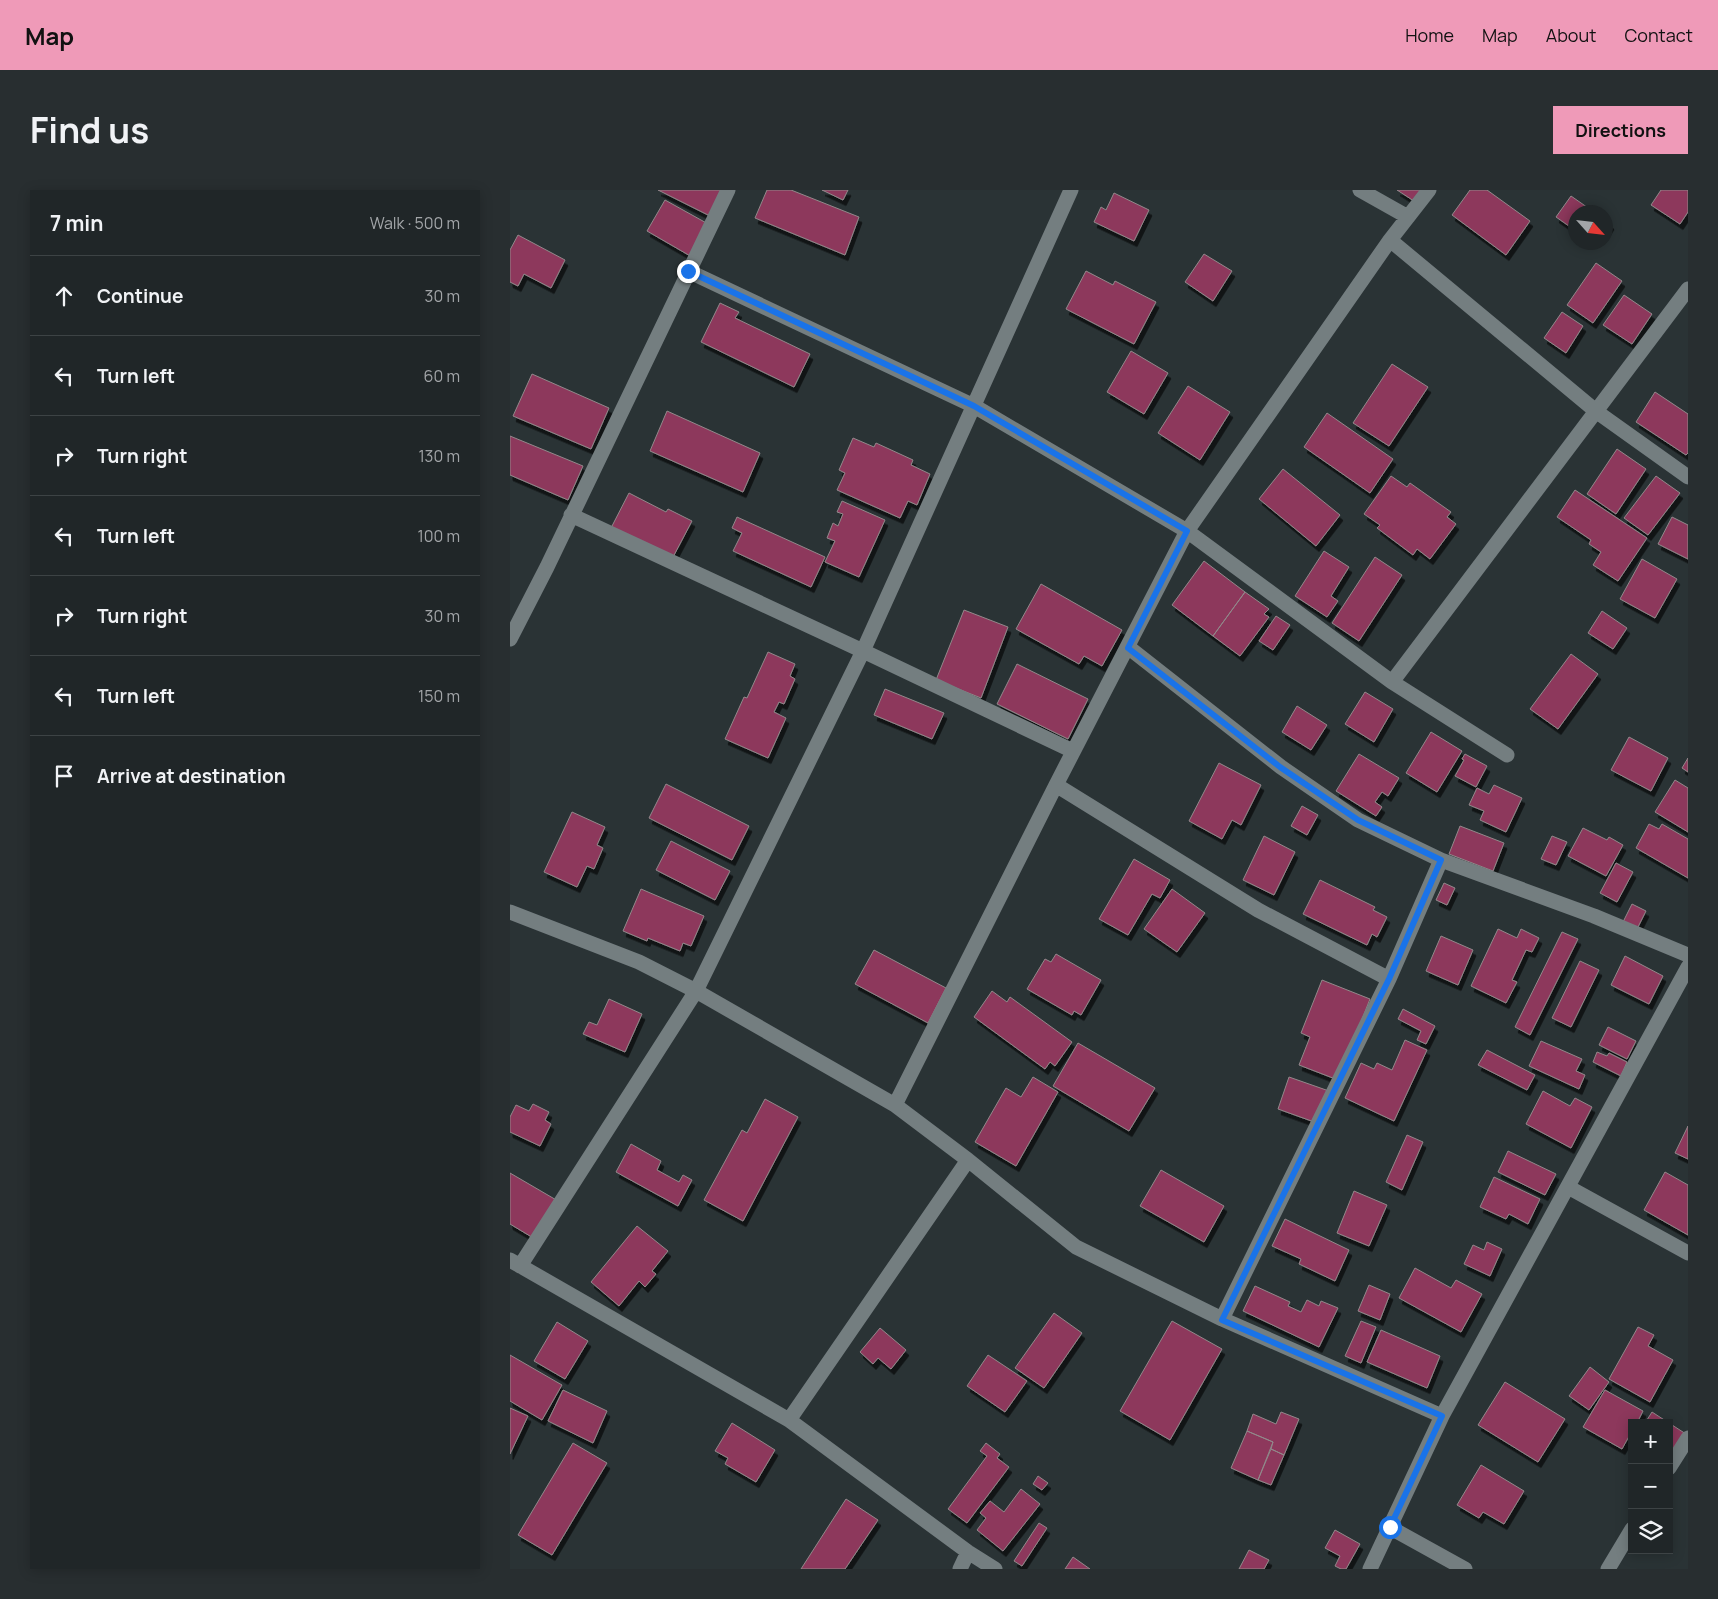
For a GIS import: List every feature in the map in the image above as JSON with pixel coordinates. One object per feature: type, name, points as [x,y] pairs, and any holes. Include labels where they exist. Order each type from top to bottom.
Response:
[{"type":"street","points":[[510,639],[728,190]]},
{"type":"street","points":[[994,1569],[968,1552],[789,1420],[515,1263],[696,991],[863,651],[1071,190]]},
{"type":"street","points":[[1360,190],[1408,217]]},
{"type":"street","points":[[895,1106],[1073,751],[1187,531],[1390,240],[1429,190]]},
{"type":"street","points":[[1390,240],[1597,412],[1688,477]]},
{"type":"street","points":[[688,271],[974,406],[1187,531],[1392,682],[1507,755]]},
{"type":"street","points":[[1392,682],[1688,290]]},
{"type":"street","points":[[571,515],[1073,751]]},
{"type":"street","points":[[1128,648],[1280,767],[1358,820],[1441,860],[1594,916],[1688,955]]},
{"type":"street","points":[[1056,785],[1258,910],[1389,979]]},
{"type":"street","points":[[1222,1320],[1389,979],[1441,860]]},
{"type":"street","points":[[510,912],[639,962],[696,991],[895,1106],[968,1160],[1076,1247],[1222,1320],[1442,1416]]},
{"type":"street","points":[[1370,1569],[1442,1416],[1688,967]]},
{"type":"street","points":[[789,1420],[968,1160]]},
{"type":"street","points":[[1568,1187],[1688,1253]]},
{"type":"street","points":[[1672,1464],[1688,1438]]},
{"type":"street","points":[[1390,1527],[1465,1569]]},
{"type":"street","points":[[1608,1569],[1628,1536]]},
{"type":"street","points":[[960,1569],[968,1552]]},
{"type":"building","points":[[658,190],[723,190],[710,216]]},
{"type":"building","points":[[767,190],[791,190],[859,217],[845,255],[755,218]]},
{"type":"building","points":[[822,190],[848,190],[843,200]]},
{"type":"building","points":[[1397,190],[1425,190],[1417,203]]},
{"type":"building","points":[[1470,190],[1487,190],[1530,221],[1506,255],[1452,215]]},
{"type":"building","points":[[1661,190],[1688,190],[1688,212],[1680,224],[1651,205]]},
{"type":"building","points":[[1114,193],[1149,210],[1134,241],[1094,222],[1101,207],[1106,210]]},
{"type":"building","points":[[1571,196],[1584,205],[1568,205],[1568,225],[1556,217]]},
{"type":"building","points":[[665,200],[710,225],[692,257],[647,231]]},
{"type":"building","points":[[518,235],[565,260],[551,288],[524,274],[518,286],[510,282],[510,250]]},
{"type":"building","points":[[1204,254],[1232,271],[1213,301],[1185,282]]},
{"type":"building","points":[[1596,263],[1622,281],[1593,323],[1567,305]]},
{"type":"building","points":[[1086,271],[1113,285],[1115,281],[1156,302],[1134,344],[1066,309]]},
{"type":"building","points":[[1624,295],[1652,314],[1632,344],[1603,325]]},
{"type":"building","points":[[720,303],[739,312],[735,318],[810,354],[794,387],[701,342]]},
{"type":"building","points":[[1562,312],[1583,326],[1566,353],[1544,338]]},
{"type":"building","points":[[1131,351],[1168,373],[1144,414],[1107,392]]},
{"type":"building","points":[[1392,364],[1428,387],[1389,446],[1353,423]]},
{"type":"building","points":[[532,374],[609,408],[591,449],[513,416]]},
{"type":"building","points":[[1188,386],[1230,412],[1200,460],[1158,433]]},
{"type":"building","points":[[1655,392],[1688,414],[1688,453],[1686,455],[1636,422]]},
{"type":"building","points":[[667,411],[760,453],[743,492],[650,451]]},
{"type":"building","points":[[1327,413],[1393,459],[1370,493],[1304,447]]},
{"type":"building","points":[[510,436],[583,466],[568,500],[510,475]]},
{"type":"building","points":[[853,438],[874,447],[876,443],[913,460],[911,465],[930,474],[917,505],[908,501],[900,518],[837,490],[845,473],[839,470]]},
{"type":"building","points":[[1617,449],[1646,469],[1616,514],[1587,494]]},
{"type":"building","points":[[1283,469],[1340,515],[1316,546],[1259,499]]},
{"type":"building","points":[[1391,476],[1407,487],[1410,483],[1451,512],[1447,517],[1456,524],[1430,559],[1417,549],[1413,555],[1377,528],[1380,525],[1364,514]]},
{"type":"building","points":[[1656,476],[1680,493],[1648,535],[1624,518]]},
{"type":"building","points":[[1575,490],[1647,538],[1618,581],[1593,565],[1601,552],[1589,544],[1591,540],[1557,517]]},
{"type":"building","points":[[629,493],[666,512],[668,509],[692,521],[672,559],[611,528]]},
{"type":"building","points":[[842,501],[885,520],[859,577],[825,562],[835,541],[827,538],[833,523],[838,526],[843,514],[837,512]]},
{"type":"building","points":[[737,517],[825,557],[811,587],[733,551],[742,533],[732,528]]},
{"type":"building","points":[[1672,517],[1688,525],[1688,559],[1658,544]]},
{"type":"building","points":[[1324,551],[1349,567],[1331,596],[1338,601],[1327,617],[1295,596]]},
{"type":"building","points":[[1375,557],[1402,575],[1359,641],[1332,623]]},
{"type":"building","points":[[1642,559],[1677,579],[1655,618],[1620,599]]},
{"type":"building","points":[[1204,561],[1245,592],[1213,636],[1172,605]]},
{"type":"building","points":[[1041,584],[1122,630],[1102,666],[1084,656],[1079,664],[1016,629]]},
{"type":"building","points":[[1245,592],[1269,609],[1264,614],[1269,617],[1240,656],[1213,636]]},
{"type":"building","points":[[964,610],[1008,627],[981,698],[936,680]]},
{"type":"building","points":[[1602,611],[1627,628],[1613,649],[1588,633]]},
{"type":"building","points":[[1276,616],[1290,625],[1273,650],[1259,641]]},
{"type":"building","points":[[768,652],[795,664],[790,676],[795,679],[784,704],[779,702],[774,712],[786,718],[768,758],[725,739],[744,697],[747,698]]},
{"type":"building","points":[[1571,654],[1598,674],[1558,729],[1530,709]]},
{"type":"building","points":[[1017,664],[1088,699],[1068,739],[997,704]]},
{"type":"building","points":[[885,689],[944,713],[932,739],[874,715]]},
{"type":"building","points":[[1365,692],[1393,709],[1374,742],[1345,724]]},
{"type":"building","points":[[1297,706],[1327,725],[1311,750],[1282,732]]},
{"type":"building","points":[[1431,732],[1462,751],[1437,792],[1406,773]]},
{"type":"building","points":[[1629,737],[1668,758],[1651,791],[1611,770]]},
{"type":"building","points":[[1359,754],[1399,778],[1388,796],[1382,792],[1375,802],[1382,807],[1376,816],[1336,791]]},
{"type":"building","points":[[1465,754],[1487,766],[1476,787],[1455,776],[1464,760],[1462,759]]},
{"type":"building","points":[[1688,758],[1688,772],[1682,768]]},
{"type":"building","points":[[1219,763],[1261,785],[1241,825],[1232,820],[1222,839],[1189,821]]},
{"type":"building","points":[[1675,780],[1688,788],[1688,832],[1655,812]]},
{"type":"building","points":[[666,784],[749,826],[732,860],[649,818]]},
{"type":"building","points":[[1494,785],[1522,798],[1506,832],[1480,820],[1484,811],[1469,805],[1477,788],[1489,794]]},
{"type":"building","points":[[1302,806],[1318,815],[1307,835],[1291,826]]},
{"type":"building","points":[[572,812],[605,827],[597,845],[603,848],[594,869],[587,866],[577,887],[544,872]]},
{"type":"building","points":[[1649,824],[1659,829],[1662,824],[1688,839],[1688,878],[1636,848]]},
{"type":"building","points":[[1460,826],[1504,843],[1493,871],[1449,854]]},
{"type":"building","points":[[1583,828],[1607,840],[1609,837],[1623,845],[1606,876],[1568,856]]},
{"type":"building","points":[[1264,836],[1295,852],[1274,895],[1243,880]]},
{"type":"building","points":[[1552,836],[1567,842],[1556,865],[1541,859]]},
{"type":"building","points":[[671,841],[730,871],[715,900],[656,870]]},
{"type":"building","points":[[1134,859],[1170,880],[1160,898],[1152,894],[1128,935],[1099,919]]},
{"type":"building","points":[[1616,863],[1633,872],[1617,902],[1600,893]]},
{"type":"building","points":[[1320,880],[1375,907],[1373,910],[1387,917],[1377,937],[1372,934],[1367,945],[1303,914]]},
{"type":"building","points":[[1444,883],[1455,888],[1447,905],[1436,900]]},
{"type":"building","points":[[641,889],[704,916],[691,946],[683,943],[680,951],[648,938],[647,941],[623,931]]},
{"type":"building","points":[[1172,889],[1205,913],[1177,952],[1144,929]]},
{"type":"building","points":[[1632,904],[1646,911],[1636,931],[1622,924]]},
{"type":"building","points":[[1498,929],[1517,938],[1521,929],[1539,938],[1532,952],[1526,950],[1512,980],[1517,982],[1506,1003],[1471,986]]},
{"type":"building","points":[[1562,932],[1578,939],[1530,1035],[1515,1027]]},
{"type":"building","points":[[1441,936],[1473,950],[1458,985],[1426,971]]},
{"type":"building","points":[[874,950],[946,988],[928,1023],[855,984]]},
{"type":"building","points":[[1056,954],[1101,980],[1081,1015],[1074,1011],[1072,1015],[1027,989],[1045,959],[1051,962]]},
{"type":"building","points":[[1625,956],[1663,976],[1649,1004],[1611,985]]},
{"type":"building","points":[[1580,961],[1599,970],[1571,1027],[1552,1018]]},
{"type":"building","points":[[1322,980],[1370,999],[1338,1080],[1299,1065],[1310,1037],[1301,1033]]},
{"type":"building","points":[[992,991],[1007,1002],[1010,997],[1072,1042],[1055,1066],[1050,1062],[1045,1069],[974,1017]]},
{"type":"building","points":[[609,999],[642,1014],[625,1052],[583,1034],[589,1022],[597,1025]]},
{"type":"building","points":[[1403,1009],[1435,1026],[1426,1044],[1417,1040],[1421,1031],[1398,1019]]},
{"type":"building","points":[[1608,1027],[1636,1041],[1627,1059],[1599,1045]]},
{"type":"building","points":[[1405,1040],[1427,1050],[1394,1121],[1345,1098],[1361,1063],[1374,1069],[1377,1063],[1392,1070]]},
{"type":"building","points":[[1541,1041],[1582,1059],[1576,1071],[1585,1075],[1579,1089],[1529,1066]]},
{"type":"building","points":[[1078,1043],[1155,1088],[1129,1131],[1053,1086]]},
{"type":"building","points":[[1487,1050],[1535,1075],[1527,1090],[1478,1065]]},
{"type":"building","points":[[1597,1052],[1607,1056],[1609,1053],[1627,1062],[1621,1076],[1593,1062]]},
{"type":"building","points":[[1033,1077],[1058,1092],[1016,1166],[975,1142],[1006,1088],[1021,1097]]},
{"type":"building","points":[[1289,1077],[1329,1091],[1317,1123],[1278,1109]]},
{"type":"building","points":[[1543,1091],[1570,1106],[1575,1098],[1592,1107],[1571,1148],[1526,1124]]},
{"type":"building","points":[[765,1099],[798,1117],[743,1221],[704,1200],[742,1130],[747,1133]]},
{"type":"building","points":[[533,1104],[549,1112],[545,1120],[551,1124],[540,1146],[510,1132],[510,1117],[516,1105],[529,1111]]},
{"type":"building","points":[[1688,1126],[1688,1159],[1675,1153]]},
{"type":"building","points":[[1407,1135],[1423,1142],[1402,1190],[1386,1182]]},
{"type":"building","points":[[631,1144],[661,1161],[657,1170],[679,1182],[683,1175],[692,1180],[678,1206],[616,1172]]},
{"type":"building","points":[[1508,1151],[1556,1174],[1545,1195],[1498,1172]]},
{"type":"building","points":[[1161,1170],[1224,1206],[1204,1242],[1140,1206]]},
{"type":"building","points":[[1665,1172],[1688,1185],[1688,1235],[1644,1210]]},
{"type":"building","points":[[510,1173],[558,1201],[535,1239],[510,1224]]},
{"type":"building","points":[[1494,1177],[1540,1199],[1528,1224],[1509,1214],[1506,1219],[1480,1207]]},
{"type":"building","points":[[1354,1191],[1387,1205],[1369,1246],[1337,1233]]},
{"type":"building","points":[[1285,1219],[1349,1250],[1335,1281],[1299,1264],[1301,1259],[1272,1246]]},
{"type":"building","points":[[637,1226],[668,1251],[652,1271],[656,1274],[645,1287],[639,1281],[619,1306],[591,1282]]},
{"type":"building","points":[[1487,1242],[1502,1249],[1490,1276],[1464,1264],[1473,1245],[1484,1250]]},
{"type":"building","points":[[1415,1268],[1451,1288],[1456,1280],[1482,1294],[1461,1332],[1399,1298]]},
{"type":"building","points":[[1369,1285],[1390,1294],[1380,1320],[1358,1311]]},
{"type":"building","points":[[1255,1286],[1290,1302],[1288,1306],[1301,1312],[1307,1300],[1319,1306],[1321,1301],[1338,1308],[1319,1347],[1243,1311]]},
{"type":"building","points":[[1054,1313],[1082,1333],[1044,1388],[1015,1368]]},
{"type":"building","points":[[1172,1321],[1222,1349],[1170,1440],[1120,1411]]},
{"type":"building","points":[[1361,1321],[1376,1327],[1361,1363],[1345,1356]]},
{"type":"building","points":[[557,1322],[588,1341],[565,1379],[534,1361]]},
{"type":"building","points":[[1638,1327],[1654,1335],[1648,1346],[1673,1360],[1650,1402],[1609,1379]]},
{"type":"building","points":[[880,1328],[906,1350],[891,1369],[878,1358],[873,1364],[860,1352]]},
{"type":"building","points":[[1381,1330],[1440,1356],[1427,1388],[1367,1362]]},
{"type":"building","points":[[510,1355],[562,1385],[542,1420],[510,1401]]},
{"type":"building","points":[[988,1355],[1027,1381],[1005,1412],[967,1386]]},
{"type":"building","points":[[1590,1367],[1609,1382],[1589,1410],[1569,1396]]},
{"type":"building","points":[[1505,1382],[1565,1419],[1538,1462],[1478,1425]]},
{"type":"building","points":[[563,1390],[607,1411],[593,1443],[548,1421]]},
{"type":"building","points":[[1605,1390],[1643,1411],[1639,1419],[1628,1419],[1628,1438],[1622,1449],[1583,1427]]},
{"type":"building","points":[[510,1408],[528,1416],[510,1454]]},
{"type":"building","points":[[1281,1412],[1299,1419],[1284,1455],[1271,1449],[1273,1442],[1247,1431],[1253,1414],[1276,1424]]},
{"type":"building","points":[[1652,1412],[1663,1419],[1648,1419]]},
{"type":"building","points":[[732,1423],[775,1450],[756,1482],[725,1464],[728,1458],[715,1451]]},
{"type":"building","points":[[1673,1426],[1686,1434],[1673,1452]]},
{"type":"building","points":[[1247,1431],[1273,1442],[1258,1480],[1231,1468]]},
{"type":"building","points":[[573,1443],[607,1463],[552,1555],[518,1535]]},
{"type":"building","points":[[986,1443],[1000,1454],[997,1458],[1009,1467],[967,1523],[948,1509],[987,1456],[980,1451]]},
{"type":"building","points":[[1271,1449],[1284,1455],[1271,1485],[1258,1480]]},
{"type":"building","points":[[1481,1465],[1524,1491],[1504,1524],[1483,1512],[1479,1518],[1457,1505]]},
{"type":"building","points":[[1038,1476],[1048,1483],[1042,1490],[1033,1484]]},
{"type":"building","points":[[1021,1489],[1040,1504],[1003,1551],[977,1530],[986,1518],[980,1513],[990,1501],[1004,1512]]},
{"type":"building","points":[[846,1499],[878,1520],[845,1569],[801,1569]]},
{"type":"building","points":[[1039,1523],[1047,1528],[1022,1566],[1014,1561]]},
{"type":"building","points":[[1335,1530],[1360,1544],[1346,1569],[1335,1566],[1340,1556],[1325,1548]]},
{"type":"building","points":[[1249,1550],[1269,1560],[1264,1569],[1239,1569]]},
{"type":"building","points":[[1073,1557],[1090,1569],[1065,1569]]},
{"type":"route","points":[[688,271],[974,406],[1187,531],[1128,648],[1280,767],[1358,820],[1441,860],[1389,979],[1222,1320],[1442,1416],[1390,1527]]}]
